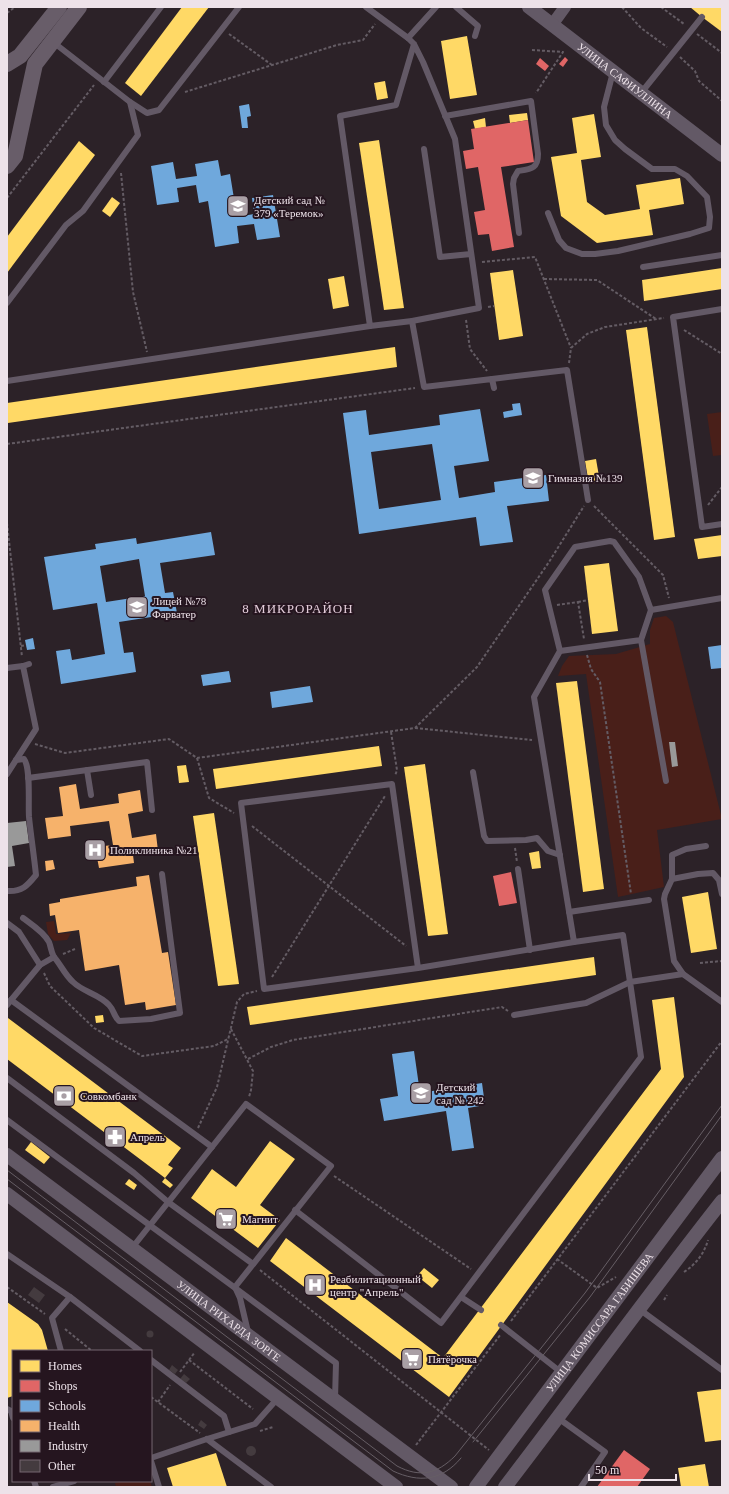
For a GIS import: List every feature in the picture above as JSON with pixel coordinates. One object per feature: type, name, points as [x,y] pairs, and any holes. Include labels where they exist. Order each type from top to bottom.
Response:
[{"type":"main road","points":[[7,64],[20,56],[59,7]]},
{"type":"main road","points":[[7,166],[15,156],[35,64],[79,7]]},
{"type":"street","name":"УЛИЦА САФИУЛЛИНА","points":[[529,7],[722,155]]},
{"type":"street","points":[[552,25],[565,7]]},
{"type":"street","name":"УЛИЦА РИХАРДА ЗОРГЕ","points":[[7,1155],[451,1487]]},
{"type":"street","name":"УЛИЦА КОМИССАРА ГАБИШЕВА","points":[[476,1487],[722,1158]]},
{"type":"street","points":[[7,1194],[396,1487]]},
{"type":"street","points":[[505,1487],[638,1309],[722,1202]]},
{"type":"lane","points":[[102,79],[161,7]]},
{"type":"lane","points":[[53,41],[130,102],[147,113],[159,110],[239,7]]},
{"type":"lane","points":[[7,381],[370,326],[412,321],[479,308],[455,139],[414,44],[366,7]]},
{"type":"lane","points":[[408,38],[436,7]]},
{"type":"lane","points":[[456,7],[478,26],[475,36]]},
{"type":"lane","points":[[641,93],[702,17]]},
{"type":"lane","points":[[370,326],[340,116],[396,106],[414,44]]},
{"type":"lane","points":[[548,213],[558,240],[566,248],[582,254],[618,251],[690,234],[708,228],[710,217],[707,198],[687,176],[675,168],[652,169],[615,140],[606,125],[604,107],[613,72]]},
{"type":"lane","points":[[445,116],[531,101],[538,161],[533,167],[518,171],[514,178],[513,184],[519,234]]},
{"type":"lane","points":[[7,302],[66,225],[83,210],[138,135],[130,102]]},
{"type":"lane","points":[[424,149],[440,257],[471,254]]},
{"type":"lane","points":[[643,267],[722,255]]},
{"type":"lane","points":[[722,309],[673,317],[702,527],[722,524]]},
{"type":"lane","points":[[412,321],[424,387],[568,370],[588,500]]},
{"type":"lane","points":[[492,379],[494,388]]},
{"type":"lane","points":[[574,942],[534,697],[560,651],[545,590],[575,547],[610,541],[614,542],[639,577],[651,610],[641,640],[666,782]]},
{"type":"lane","points":[[651,610],[722,598]]},
{"type":"lane","points":[[560,651],[641,640]]},
{"type":"lane","points":[[7,668],[26,665],[36,729],[7,774]]},
{"type":"lane","points":[[7,891],[17,892],[27,886],[36,875],[29,817],[26,761],[24,758],[16,760]]},
{"type":"lane","points":[[28,778],[147,762],[152,810]]},
{"type":"lane","points":[[87,770],[91,796]]},
{"type":"lane","points":[[473,772],[484,836],[487,841],[514,841],[537,838],[548,851],[560,855]]},
{"type":"lane","points":[[295,1210],[441,1323],[641,1057],[623,935],[418,968],[264,989],[240,803],[392,784],[418,968]]},
{"type":"lane","points":[[706,846],[686,849],[672,855],[672,879],[664,899],[674,961],[683,974],[722,1002]]},
{"type":"lane","points":[[518,869],[530,950]]},
{"type":"lane","points":[[672,879],[713,873],[719,880],[722,894]]},
{"type":"lane","points":[[23,918],[49,942],[51,952],[54,957],[73,982],[80,988],[102,998],[110,1006],[115,1018],[119,1021],[151,1019],[180,1013],[162,874]]},
{"type":"lane","points":[[569,912],[649,900]]},
{"type":"lane","points":[[7,923],[19,932],[40,965]]},
{"type":"lane","points":[[54,957],[40,965],[9,1003],[212,1147]]},
{"type":"lane","points":[[514,1016],[586,1003],[630,982],[683,974]]},
{"type":"lane","points":[[7,1078],[134,1173],[168,1202],[253,1264]]},
{"type":"lane","points":[[132,1248],[246,1104],[331,1166],[235,1287]]},
{"type":"lane","points":[[7,1120],[336,1363],[335,1401]]},
{"type":"lane","points":[[7,1254],[70,1297],[139,1350]]},
{"type":"lane","points":[[235,1287],[240,1298],[249,1336]]},
{"type":"lane","points":[[461,1296],[481,1310]]},
{"type":"lane","points":[[61,1350],[52,1318],[70,1297]]},
{"type":"lane","points":[[638,1309],[722,1370]]},
{"type":"lane","points":[[504,1326],[562,1373]]},
{"type":"lane","points":[[152,1362],[224,1416],[230,1432]]},
{"type":"lane","points":[[152,1460],[207,1439],[255,1424],[278,1398]]},
{"type":"lane","points":[[558,1418],[605,1452],[581,1487]]},
{"type":"lane","points":[[207,1439],[271,1487]]},
{"type":"lane","points":[[152,1463],[159,1487]]},
{"type":"lane","points":[[53,1487],[70,1482]]},
{"type":"path","points":[[7,13],[14,7]]},
{"type":"path","points":[[168,97],[337,45],[363,40],[380,18]]},
{"type":"path","points":[[222,29],[272,65]]},
{"type":"path","points":[[531,101],[563,52],[532,50]]},
{"type":"path","points":[[7,198],[102,79]]},
{"type":"path","points":[[120,160],[133,292],[149,359]]},
{"type":"path","points":[[472,263],[535,257],[571,348],[568,370]]},
{"type":"path","points":[[544,279],[597,280],[656,319]]},
{"type":"path","points":[[465,310],[470,349],[492,379]]},
{"type":"path","points":[[571,348],[587,334],[605,327],[673,317]]},
{"type":"path","points":[[674,324],[722,354]]},
{"type":"path","points":[[7,444],[424,387]]},
{"type":"path","points":[[700,516],[722,487]]},
{"type":"path","points":[[416,728],[477,667],[549,562],[588,500],[663,575],[671,607]]},
{"type":"path","points":[[7,523],[21,646],[26,665]]},
{"type":"path","points":[[549,606],[588,600]]},
{"type":"path","points":[[578,602],[585,647],[591,669],[600,682],[632,903]]},
{"type":"path","points":[[21,646],[26,645]]},
{"type":"path","points":[[197,758],[416,728],[541,741]]},
{"type":"path","points":[[195,1135],[217,1087],[237,1002],[244,994],[264,989],[392,784],[397,770],[391,732]]},
{"type":"path","points":[[28,742],[65,753],[170,739],[197,758],[209,798],[242,818],[416,955]]},
{"type":"path","points":[[514,841],[518,869]]},
{"type":"path","points":[[54,957],[75,948]]},
{"type":"path","points":[[700,963],[722,961]]},
{"type":"path","points":[[248,1059],[271,1047],[293,1040],[502,1006],[514,1016]]},
{"type":"path","points":[[231,1028],[254,1071],[251,1090],[246,1104]]},
{"type":"path","points":[[408,1456],[504,1326],[557,1259],[722,1041]]},
{"type":"path","points":[[327,1171],[478,1274]]},
{"type":"path","points":[[557,1259],[597,1288],[622,1274]]},
{"type":"path","points":[[253,1264],[494,1453]]},
{"type":"path","points":[[189,1360],[253,1409]]},
{"type":"path","points":[[152,1398],[207,1439]]},
{"type":"path","points":[[258,1432],[273,1427]]},
{"type":"shaded area","points":[[722,412],[722,455],[713,456],[707,414]]},
{"type":"shaded area","points":[[666,616],[673,622],[722,819],[657,830],[664,887],[618,897],[586,674],[558,676],[562,666],[569,656],[616,654],[650,644],[650,630],[654,618]]},
{"type":"shaded area","points":[[54,921],[56,934],[71,933],[67,940],[54,941],[48,934],[46,922]]},
{"type":"shaded area","points":[[150,1482],[152,1487],[116,1487],[115,1483]]},
{"type":"building: Homes","points":[[182,7],[209,7],[141,96],[125,83]]},
{"type":"building: Homes","points":[[690,7],[722,7],[722,32],[702,17]]},
{"type":"building: Homes","points":[[467,36],[477,95],[450,99],[441,41]]},
{"type":"building: Homes","points":[[385,81],[388,98],[377,100],[374,83]]},
{"type":"building: Homes","points":[[527,113],[528,120],[510,123],[509,115]]},
{"type":"building: Homes","points":[[594,114],[601,157],[581,160],[587,202],[605,215],[640,209],[636,185],[680,178],[684,204],[649,210],[653,235],[597,243],[561,216],[551,157],[577,153],[572,118]]},
{"type":"building: Homes","points":[[485,118],[486,127],[475,129],[473,121]]},
{"type":"building: Homes","points":[[379,140],[404,308],[384,310],[359,143]]},
{"type":"building: Homes","points":[[79,141],[95,155],[7,273],[7,237]]},
{"type":"building: Homes","points":[[112,197],[120,203],[110,217],[102,211]]},
{"type":"building: Homes","points":[[722,268],[722,289],[644,301],[642,280]]},
{"type":"building: Homes","points":[[513,270],[523,336],[499,340],[490,273]]},
{"type":"building: Homes","points":[[344,276],[349,306],[333,309],[328,279]]},
{"type":"building: Homes","points":[[647,327],[675,537],[654,540],[626,330]]},
{"type":"building: Homes","points":[[395,347],[397,367],[8,423],[7,403]]},
{"type":"building: Homes","points":[[596,459],[600,482],[589,484],[585,461]]},
{"type":"building: Homes","points":[[722,535],[722,556],[698,559],[694,539]]},
{"type":"building: Homes","points":[[609,563],[618,631],[592,634],[584,566]]},
{"type":"building: Homes","points":[[577,681],[604,889],[583,892],[556,683]]},
{"type":"building: Homes","points":[[379,746],[382,766],[216,789],[213,769]]},
{"type":"building: Homes","points":[[425,764],[448,934],[428,936],[404,767]]},
{"type":"building: Homes","points":[[186,765],[189,782],[179,783],[177,766]]},
{"type":"building: Homes","points":[[214,813],[239,984],[218,986],[193,816]]},
{"type":"building: Homes","points":[[539,851],[541,868],[532,869],[529,853]]},
{"type":"building: Homes","points":[[708,892],[717,949],[691,953],[682,897]]},
{"type":"building: Homes","points":[[594,957],[596,975],[250,1025],[247,1007]]},
{"type":"building: Homes","points":[[674,997],[684,1077],[449,1397],[270,1261],[286,1238],[443,1358],[661,1069],[652,1000]]},
{"type":"building: Homes","points":[[103,1015],[104,1022],[96,1023],[95,1016]]},
{"type":"building: Homes","points":[[8,1018],[181,1148],[168,1165],[173,1168],[165,1178],[7,1059]]},
{"type":"building: Homes","points":[[270,1141],[295,1159],[260,1205],[280,1220],[258,1248],[191,1198],[212,1169],[236,1187]]},
{"type":"building: Homes","points":[[31,1142],[50,1157],[44,1164],[25,1150]]},
{"type":"building: Homes","points":[[165,1178],[173,1185],[170,1188],[162,1182]]},
{"type":"building: Homes","points":[[129,1179],[137,1185],[134,1190],[125,1184]]},
{"type":"building: Homes","points":[[424,1268],[439,1280],[432,1288],[417,1276]]},
{"type":"building: Homes","points":[[7,1302],[38,1324],[42,1330],[48,1350],[12,1350],[12,1396],[7,1398]]},
{"type":"building: Homes","points":[[722,1389],[722,1440],[705,1442],[697,1392]]},
{"type":"building: Homes","points":[[216,1453],[227,1487],[173,1487],[167,1468]]},
{"type":"building: Homes","points":[[705,1464],[709,1487],[681,1487],[678,1468]]},
{"type":"building: Shops","points":[[565,57],[568,60],[563,67],[559,64]]},
{"type":"building: Shops","points":[[540,58],[549,66],[545,71],[536,64]]},
{"type":"building: Shops","points":[[528,120],[534,162],[501,167],[514,247],[492,251],[489,234],[478,235],[474,212],[485,210],[478,167],[466,169],[463,151],[474,149],[471,129]]},
{"type":"building: Shops","points":[[511,872],[517,903],[499,906],[493,876]]},
{"type":"building: Shops","points":[[624,1450],[650,1469],[637,1487],[597,1487]]},
{"type":"building: Schools","points":[[249,104],[251,116],[247,117],[248,128],[242,128],[239,106]]},
{"type":"building: Schools","points":[[218,160],[221,176],[230,174],[237,217],[254,214],[252,198],[273,195],[280,237],[257,240],[254,224],[237,226],[239,243],[215,247],[208,201],[199,203],[196,185],[177,188],[179,202],[157,205],[151,166],[173,162],[176,179],[197,176],[195,164]]},
{"type":"building: Schools","points":[[520,403],[522,415],[504,418],[503,412],[513,410],[512,404]]},
{"type":"building: Schools","name":"Гимназия №139","points":[[480,409],[489,461],[454,466],[459,498],[495,492],[494,482],[546,475],[549,501],[507,506],[513,542],[480,546],[476,517],[359,534],[343,413],[366,410],[369,435],[440,425],[439,415]],"holes":[[[432,444],[441,500],[379,509],[371,452]]]},
{"type":"building: Schools","name":"Лицей №78 Фарватер","points":[[211,532],[215,555],[160,563],[165,593],[173,592],[177,613],[119,622],[124,653],[133,652],[136,672],[61,684],[56,651],[70,649],[72,660],[105,654],[97,603],[53,610],[44,557],[96,549],[95,544],[136,538],[137,544]],"holes":[[[139,559],[145,596],[106,602],[100,566]]]},
{"type":"building: Schools","points":[[33,638],[35,649],[27,650],[25,640]]},
{"type":"building: Schools","points":[[722,645],[722,668],[711,669],[708,647]]},
{"type":"building: Schools","points":[[229,671],[231,682],[203,686],[201,675]]},
{"type":"building: Schools","points":[[310,686],[313,702],[272,708],[270,692]]},
{"type":"building: Schools","points":[[414,1051],[420,1093],[482,1083],[485,1105],[468,1108],[474,1148],[452,1151],[446,1111],[384,1121],[380,1099],[398,1096],[392,1054]]},
{"type":"building: Health","points":[[76,784],[80,809],[119,803],[118,794],[140,790],[143,811],[128,814],[132,838],[156,834],[158,851],[133,855],[134,863],[99,868],[95,847],[113,845],[109,821],[70,826],[71,836],[48,839],[45,818],[63,816],[59,787]]},
{"type":"building: Health","points":[[53,860],[55,869],[46,871],[45,861]]},
{"type":"building: Health","points":[[149,875],[162,953],[168,952],[176,1005],[146,1010],[145,1002],[125,1005],[119,965],[85,971],[79,930],[58,933],[55,915],[50,916],[49,904],[60,902],[60,899],[137,886],[136,877]]},
{"type":"building: Industry","points":[[669,742],[675,742],[678,766],[672,767]]},
{"type":"building: Industry","points":[[26,821],[29,843],[12,846],[15,866],[7,867],[7,823]]},
{"type":"building: Other","points":[[34,1287],[45,1295],[39,1303],[28,1295]]},
{"type":"building: Other","points":[[150,1330],[153,1331],[153,1337],[150,1338],[147,1337],[146,1334],[147,1331]]},
{"type":"building: Other","points":[[172,1365],[178,1370],[175,1374],[169,1370]]},
{"type":"building: Other","points":[[184,1374],[190,1379],[186,1383],[180,1379]]},
{"type":"building: Other","points":[[201,1420],[207,1425],[204,1429],[198,1425]]},
{"type":"building: Other","points":[[249,1446],[253,1446],[255,1447],[255,1455],[249,1456],[246,1453],[246,1449]]},
{"type":"tram line","points":[[7,1170],[397,1466],[405,1470],[421,1473],[442,1467],[455,1456],[585,1293],[722,1105]]},
{"type":"tram line","points":[[473,1442],[590,1297],[722,1115]]},
{"type":"tram line","points":[[7,1179],[393,1471],[412,1477],[430,1478],[454,1466],[461,1458]]},
{"type":"place","name":"Детский сад № 379 «Теремок»","points":[[238,206]]},
{"type":"place","name":"Гимназия №139","points":[[533,478]]},
{"type":"place","name":"Лицей №78 Фарватер","points":[[137,607]]},
{"type":"place","name":"Поликлиника №21","points":[[95,850]]},
{"type":"place","name":"Детский сад № 242","points":[[421,1093]]},
{"type":"place","name":"Совкомбанк","points":[[64,1096]]},
{"type":"place","name":"Апрель","points":[[115,1137]]},
{"type":"place","name":"Магнит","points":[[226,1219]]},
{"type":"place","name":"Реабилитационный центр \"Апрель\"","points":[[315,1285]]},
{"type":"place","name":"Пятёрочка","points":[[412,1359]]},
{"type":"district","name":"8 МИКРОРАЙОН","points":[[298,608]]}]
